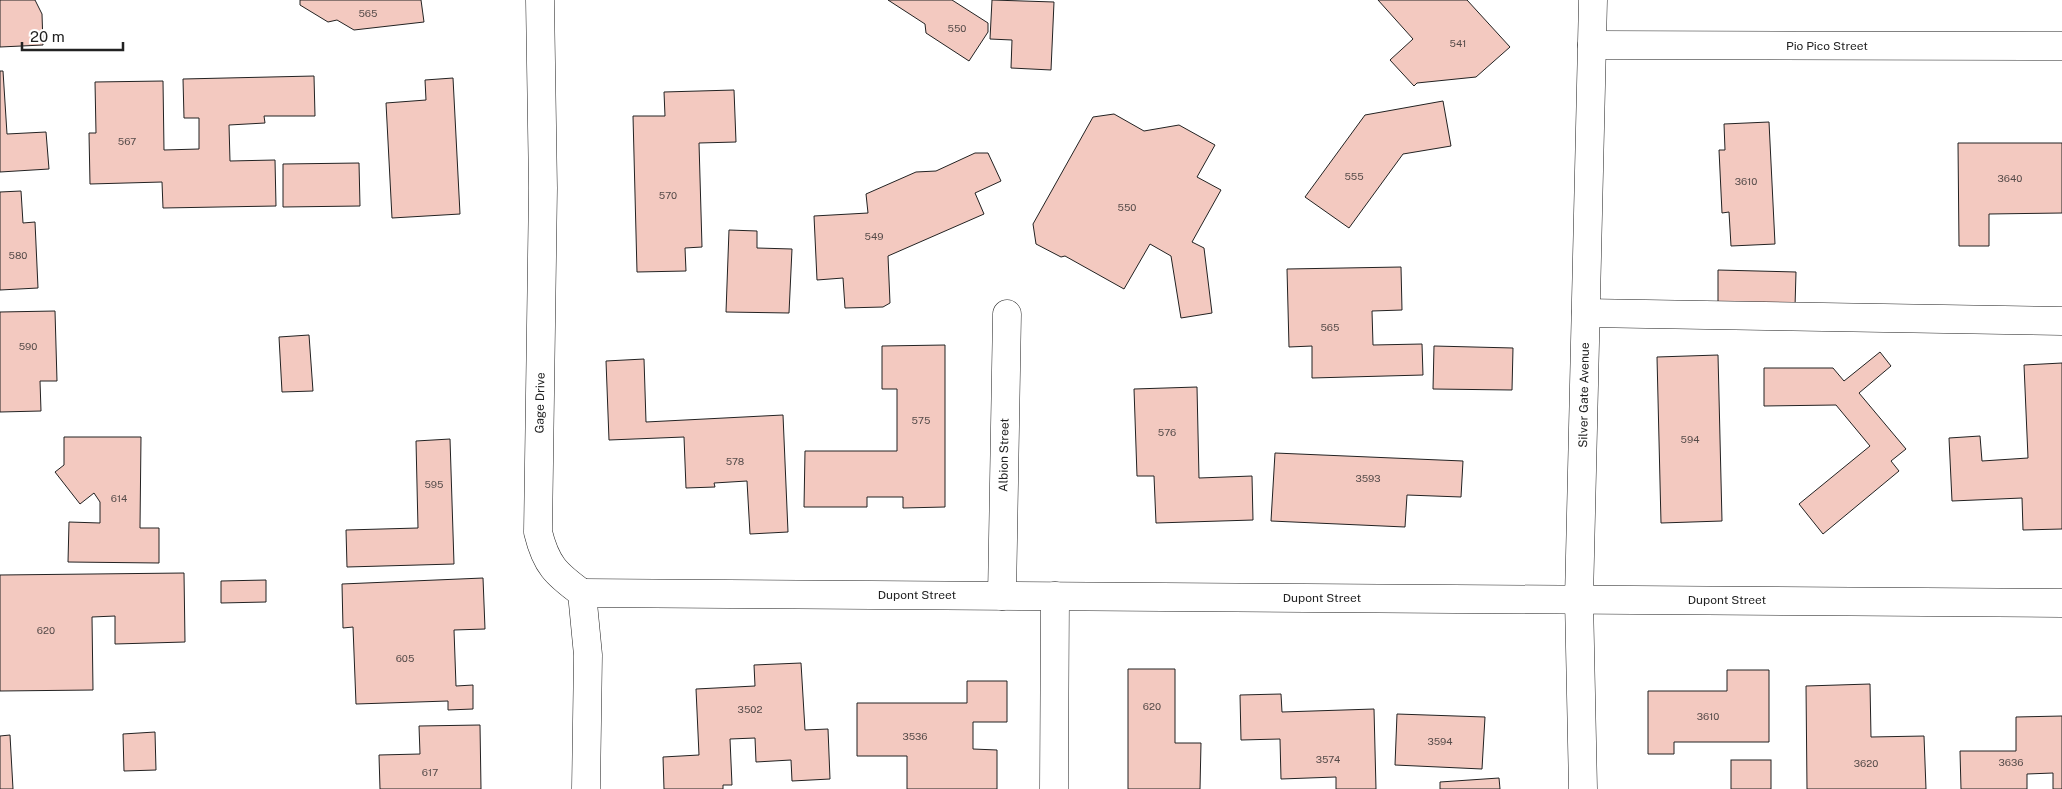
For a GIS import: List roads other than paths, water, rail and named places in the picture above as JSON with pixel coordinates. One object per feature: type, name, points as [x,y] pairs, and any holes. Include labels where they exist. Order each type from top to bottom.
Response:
[{"type":"street","name":"Gage Drive","points":[[540,0],[543,188],[538,532],[542,550],[557,574],[582,593]]},
{"type":"street","name":"Silver Gate Avenue","points":[[1583,789],[1579,599],[1592,0]]},
{"type":"street","name":"Pio Pico Street","points":[[1592,45],[2062,46]]},
{"type":"street","points":[[1586,313],[2062,321]]},
{"type":"street","name":"Albion Street","points":[[1002,596],[1006,314]]},
{"type":"street","name":"Dupont Street","points":[[582,593],[2062,602]]},
{"type":"street","points":[[582,593],[588,655],[586,789]]},
{"type":"street","points":[[1054,789],[1055,596]]}]
